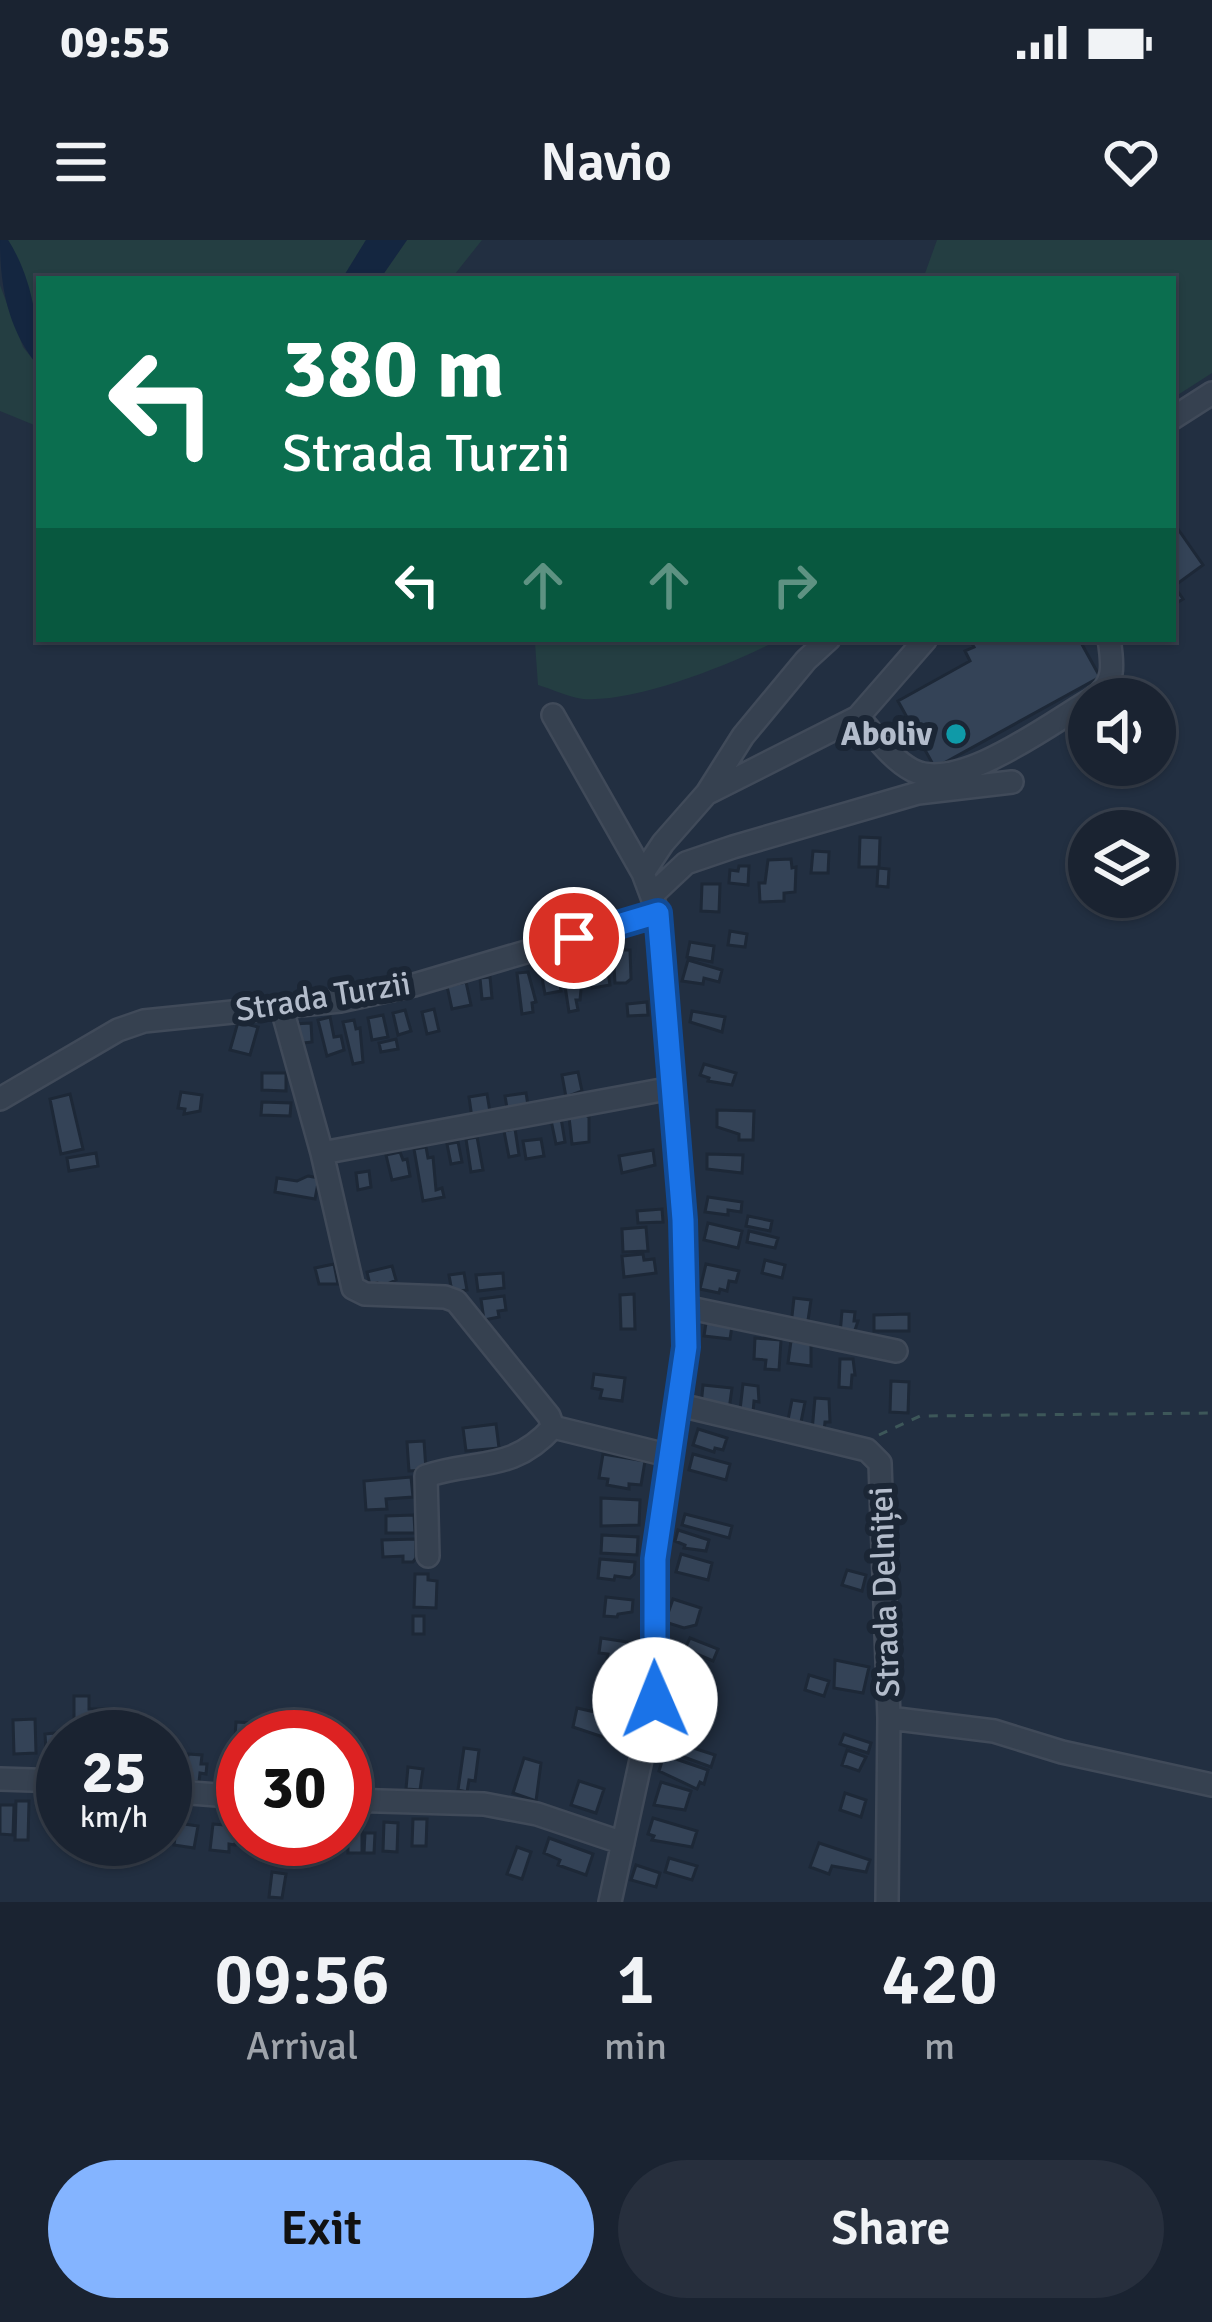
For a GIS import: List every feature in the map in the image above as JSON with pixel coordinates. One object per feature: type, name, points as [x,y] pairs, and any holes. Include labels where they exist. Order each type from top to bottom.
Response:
[{"type":"street","points":[[1176,416],[1212,393]]},
{"type":"street","points":[[643,873],[707,793],[743,736],[827,642]]},
{"type":"street","points":[[707,793],[858,717],[923,642]]},
{"type":"street","points":[[1109,642],[1114,671],[1110,678]]},
{"type":"street","points":[[858,717],[902,762],[914,771],[933,775],[980,766],[1068,713]]},
{"type":"street","points":[[553,715],[643,873],[655,904],[685,1307],[680,1405],[655,1559],[655,1700],[610,1902]]},
{"type":"street","points":[[655,904],[686,863],[918,793],[1012,782]]},
{"type":"street","name":"Strada Turzii","points":[[0,1099],[118,1030],[144,1021],[281,1009],[414,985],[655,904]]},
{"type":"street","points":[[281,1009],[322,1153],[353,1288],[365,1294],[456,1301],[553,1427]]},
{"type":"street","points":[[322,1153],[672,1088]]},
{"type":"street","points":[[685,1307],[896,1351]]},
{"type":"street","name":"Strada Delniței","points":[[680,1405],[876,1456],[882,1472],[889,1718],[887,1902]]},
{"type":"street","points":[[553,1427],[671,1456]]},
{"type":"street","points":[[428,1556],[426,1476],[496,1464],[539,1443],[553,1427]]},
{"type":"street","name":"Strada Delniței","points":[[889,1718],[994,1731],[1062,1752],[1212,1785]]},
{"type":"street","points":[[0,1779],[36,1780]]},
{"type":"street","points":[[372,1801],[484,1804],[537,1814],[623,1843]]},
{"type":"path","points":[[866,1450],[876,1436],[920,1416],[1212,1413]]},
{"type":"green space","points":[[8,240],[366,240],[344,276],[36,276],[36,313]]},
{"type":"green space","points":[[407,240],[482,240],[453,276],[382,276]]},
{"type":"green space","points":[[937,240],[1212,240],[1212,373],[1176,396],[1176,276],[924,276]]},
{"type":"green space","points":[[0,285],[23,347],[36,363],[36,426],[0,411]]},
{"type":"green space","points":[[774,642],[711,670],[605,699],[583,699],[538,685],[535,643]]},
{"type":"water","points":[[0,240],[8,240],[28,285],[36,318],[36,363],[8,307]]},
{"type":"water","points":[[366,240],[407,240],[382,276],[344,276]]},
{"type":"building","points":[[1176,526],[1203,565],[1176,585]]},
{"type":"building","name":"Aboliv","points":[[971,642],[1081,642],[1100,677],[1068,678],[1068,695],[935,768],[898,701],[970,661],[965,651],[974,647]]},
{"type":"building","points":[[860,837],[880,838],[879,867],[859,867]]},
{"type":"building","points":[[813,851],[829,852],[828,873],[811,873]]},
{"type":"building","points":[[791,859],[792,868],[796,867],[795,892],[784,893],[784,901],[760,902],[759,883],[765,883],[768,860]]},
{"type":"building","points":[[739,866],[749,866],[748,885],[729,883],[730,870],[738,871]]},
{"type":"building","points":[[878,868],[889,869],[888,887],[877,886]]},
{"type":"building","points":[[702,884],[720,884],[719,912],[701,911]]},
{"type":"building","points":[[730,931],[747,934],[745,947],[728,945]]},
{"type":"building","points":[[690,942],[714,946],[712,962],[687,957]]},
{"type":"building","points":[[613,950],[630,950],[631,979],[626,983],[615,983]]},
{"type":"building","points":[[605,953],[610,985],[592,988],[588,956]]},
{"type":"building","points":[[576,957],[582,980],[580,1000],[576,1000],[578,1010],[569,1012],[561,960]]},
{"type":"building","points":[[688,960],[722,970],[719,982],[682,981]]},
{"type":"building","points":[[556,964],[561,991],[545,994],[540,967]]},
{"type":"building","points":[[528,972],[536,1002],[533,1012],[522,1014],[517,973]]},
{"type":"building","points":[[490,977],[492,998],[482,999],[480,978]]},
{"type":"building","points":[[466,982],[471,1005],[452,1009],[447,986]]},
{"type":"building","points":[[647,1002],[648,1015],[628,1016],[627,1004]]},
{"type":"building","points":[[434,1009],[439,1031],[427,1034],[422,1012]]},
{"type":"building","points":[[405,1010],[411,1031],[398,1035],[393,1013]]},
{"type":"building","points":[[692,1011],[725,1017],[722,1032],[690,1022]]},
{"type":"building","points":[[383,1015],[388,1037],[372,1040],[368,1018]]},
{"type":"building","points":[[330,1017],[334,1037],[341,1036],[344,1050],[327,1056],[318,1020]]},
{"type":"building","points":[[354,1020],[356,1029],[360,1028],[363,1062],[353,1064],[343,1022]]},
{"type":"building","points":[[238,1022],[258,1027],[250,1055],[230,1050]]},
{"type":"building","points":[[311,1023],[312,1042],[294,1044],[293,1024]]},
{"type":"building","points":[[396,1039],[398,1049],[381,1052],[379,1043]]},
{"type":"building","points":[[704,1064],[736,1073],[732,1085],[700,1075]]},
{"type":"building","points":[[578,1072],[582,1091],[566,1097],[562,1075]]},
{"type":"building","points":[[262,1073],[286,1073],[286,1091],[262,1090]]},
{"type":"building","points":[[181,1092],[202,1095],[200,1111],[184,1114],[185,1109],[178,1108]]},
{"type":"building","points":[[526,1093],[529,1111],[508,1114],[505,1096]]},
{"type":"building","points":[[70,1094],[83,1149],[61,1154],[50,1099]]},
{"type":"building","points":[[487,1094],[490,1112],[472,1118],[469,1097]]},
{"type":"building","points":[[262,1102],[291,1103],[290,1116],[261,1115]]},
{"type":"building","points":[[717,1110],[754,1111],[753,1140],[739,1140],[739,1134],[717,1127]]},
{"type":"building","points":[[569,1117],[589,1117],[589,1142],[572,1144]]},
{"type":"building","points":[[561,1118],[565,1142],[556,1144],[551,1120]]},
{"type":"building","points":[[515,1129],[519,1155],[509,1157],[504,1131]]},
{"type":"building","points":[[477,1137],[483,1170],[471,1172],[466,1139]]},
{"type":"building","points":[[541,1139],[544,1156],[526,1159],[523,1141]]},
{"type":"building","points":[[458,1142],[462,1162],[451,1164],[447,1144]]},
{"type":"building","points":[[426,1147],[428,1158],[433,1157],[436,1190],[442,1188],[444,1197],[423,1201],[414,1149]]},
{"type":"building","points":[[653,1150],[655,1165],[622,1173],[619,1156]]},
{"type":"building","points":[[400,1152],[407,1159],[410,1176],[392,1180],[386,1155]]},
{"type":"building","points":[[96,1153],[98,1166],[69,1171],[67,1158]]},
{"type":"building","points":[[707,1154],[743,1155],[742,1173],[707,1169]]},
{"type":"building","points":[[369,1171],[371,1187],[358,1190],[356,1173]]},
{"type":"building","points":[[277,1178],[297,1181],[319,1178],[315,1199],[275,1192]]},
{"type":"building","points":[[708,1197],[742,1202],[741,1212],[705,1212]]},
{"type":"building","points":[[662,1209],[663,1222],[638,1223],[637,1211]]},
{"type":"building","points":[[748,1216],[772,1221],[770,1231],[746,1226]]},
{"type":"building","points":[[708,1223],[742,1231],[738,1248],[704,1240]]},
{"type":"building","points":[[646,1227],[648,1251],[623,1252],[622,1229]]},
{"type":"building","points":[[749,1231],[778,1238],[775,1248],[747,1242]]},
{"type":"building","points":[[643,1254],[644,1260],[654,1259],[656,1273],[624,1277],[622,1256]]},
{"type":"building","points":[[765,1260],[785,1265],[782,1278],[762,1273]]},
{"type":"building","points":[[334,1264],[338,1284],[319,1284],[315,1268]]},
{"type":"building","points":[[706,1264],[739,1271],[736,1282],[729,1281],[727,1291],[720,1289],[719,1293],[700,1289]]},
{"type":"building","points":[[392,1266],[396,1280],[378,1288],[377,1283],[370,1285],[367,1272]]},
{"type":"building","points":[[464,1273],[467,1290],[452,1292],[449,1275]]},
{"type":"building","points":[[503,1273],[504,1288],[478,1291],[476,1275]]},
{"type":"building","points":[[634,1294],[635,1329],[621,1329],[620,1295]]},
{"type":"building","points":[[504,1296],[506,1310],[484,1320],[481,1299]]},
{"type":"building","points":[[794,1298],[811,1300],[807,1327],[791,1325]]},
{"type":"building","points":[[842,1311],[855,1312],[854,1321],[858,1321],[853,1336],[840,1335]]},
{"type":"building","points":[[909,1314],[909,1331],[874,1331],[874,1315]]},
{"type":"building","points":[[706,1323],[732,1326],[730,1339],[704,1336]]},
{"type":"building","points":[[755,1338],[781,1340],[779,1370],[765,1369],[766,1360],[754,1359]]},
{"type":"building","points":[[791,1341],[811,1343],[811,1366],[788,1363]]},
{"type":"building","points":[[840,1359],[853,1359],[851,1388],[839,1387]]},
{"type":"building","points":[[594,1374],[625,1378],[622,1401],[600,1398],[602,1390],[592,1388]]},
{"type":"building","points":[[891,1381],[909,1382],[908,1413],[890,1412]]},
{"type":"building","points":[[743,1384],[758,1386],[759,1402],[754,1401],[753,1412],[740,1410]]},
{"type":"building","points":[[703,1385],[732,1388],[729,1410],[701,1406]]},
{"type":"building","points":[[815,1398],[829,1399],[830,1422],[825,1422],[824,1432],[812,1431]]},
{"type":"building","points":[[792,1400],[805,1402],[800,1427],[787,1425]]},
{"type":"building","points":[[496,1424],[499,1448],[466,1451],[463,1428]]},
{"type":"building","points":[[698,1429],[727,1438],[723,1450],[693,1445]]},
{"type":"building","points":[[424,1441],[426,1470],[409,1471],[407,1442]]},
{"type":"building","points":[[603,1454],[645,1461],[641,1485],[629,1484],[629,1489],[607,1485],[608,1479],[599,1478]]},
{"type":"building","points":[[693,1454],[730,1464],[726,1480],[689,1470]]},
{"type":"building","points":[[411,1477],[413,1497],[386,1499],[387,1509],[366,1510],[364,1481]]},
{"type":"building","points":[[601,1498],[640,1500],[639,1525],[601,1526]]},
{"type":"building","points":[[685,1514],[732,1526],[729,1538],[682,1525]]},
{"type":"building","points":[[414,1515],[415,1533],[386,1533],[386,1516]]},
{"type":"building","points":[[678,1530],[709,1540],[706,1551],[684,1548],[675,1541]]},
{"type":"building","points":[[602,1535],[638,1537],[637,1555],[601,1553]]},
{"type":"building","points":[[416,1539],[413,1562],[403,1562],[403,1556],[383,1557],[382,1540]]},
{"type":"building","points":[[681,1554],[712,1563],[708,1580],[676,1572]]},
{"type":"building","points":[[600,1559],[635,1562],[634,1574],[614,1580],[598,1578]]},
{"type":"building","points":[[847,1570],[866,1575],[862,1591],[842,1585]]},
{"type":"building","points":[[415,1574],[428,1574],[428,1580],[437,1581],[436,1608],[414,1607]]},
{"type":"building","points":[[606,1597],[633,1600],[632,1612],[604,1616]]},
{"type":"building","points":[[673,1599],[701,1608],[696,1625],[684,1628],[665,1622]]},
{"type":"building","points":[[413,1616],[424,1616],[424,1634],[413,1634]]},
{"type":"building","points":[[601,1638],[634,1643],[632,1657],[627,1656],[626,1662],[607,1659],[608,1654],[599,1653]]},
{"type":"building","points":[[690,1638],[718,1649],[713,1661],[685,1649]]},
{"type":"building","points":[[675,1647],[699,1656],[695,1666],[671,1658]]},
{"type":"building","points":[[835,1660],[869,1667],[863,1693],[834,1688]]},
{"type":"building","points":[[809,1675],[829,1681],[824,1696],[805,1690]]},
{"type":"building","points":[[599,1681],[623,1686],[619,1708],[594,1704]]},
{"type":"building","points":[[676,1692],[711,1704],[707,1716],[698,1713],[694,1724],[671,1713]]},
{"type":"building","points":[[74,1696],[89,1696],[89,1709],[107,1709],[107,1710],[74,1710]]},
{"type":"building","points":[[577,1708],[617,1717],[612,1740],[573,1727]]},
{"type":"building","points":[[35,1719],[36,1753],[14,1754],[13,1720]]},
{"type":"building","points":[[844,1734],[871,1743],[868,1753],[840,1744]]},
{"type":"building","points":[[684,1745],[715,1755],[711,1767],[681,1756]]},
{"type":"building","points":[[464,1748],[479,1750],[475,1781],[469,1780],[467,1792],[458,1790]]},
{"type":"building","points":[[847,1750],[866,1757],[859,1771],[842,1765]]},
{"type":"building","points":[[192,1754],[202,1755],[201,1764],[207,1764],[199,1782],[192,1782]]},
{"type":"building","points":[[664,1755],[708,1770],[704,1784],[700,1782],[697,1789],[659,1771]]},
{"type":"building","points":[[524,1758],[541,1763],[536,1801],[513,1793]]},
{"type":"building","points":[[408,1767],[423,1769],[420,1790],[406,1789]]},
{"type":"building","points":[[579,1781],[604,1789],[596,1813],[571,1805]]},
{"type":"building","points":[[661,1782],[691,1791],[685,1810],[654,1805]]},
{"type":"building","points":[[845,1793],[866,1800],[861,1817],[840,1810]]},
{"type":"building","points":[[16,1801],[29,1801],[28,1840],[15,1840]]},
{"type":"building","points":[[0,1805],[14,1805],[13,1835],[0,1834]]},
{"type":"building","points":[[653,1818],[697,1831],[692,1847],[652,1840],[654,1836],[648,1834]]},
{"type":"building","points":[[413,1819],[427,1819],[426,1846],[412,1846]]},
{"type":"building","points":[[384,1822],[398,1823],[397,1852],[383,1851]]},
{"type":"building","points":[[213,1824],[216,1824],[216,1851],[210,1850]]},
{"type":"building","points":[[192,1825],[198,1826],[192,1848]]},
{"type":"building","points":[[549,1838],[593,1854],[586,1875],[558,1865],[560,1860],[544,1853]]},
{"type":"building","points":[[819,1843],[870,1860],[866,1872],[832,1866],[829,1874],[810,1867]]},
{"type":"building","points":[[517,1847],[531,1852],[522,1879],[507,1874]]},
{"type":"building","points":[[669,1858],[697,1866],[692,1880],[665,1872]]},
{"type":"building","points":[[636,1865],[660,1873],[656,1887],[631,1880]]},
{"type":"building","points":[[272,1872],[286,1874],[282,1898],[269,1897]]},
{"type":"place","name":"Aboliv","points":[[956,734]]},
{"type":"route","points":[[574,938],[658,913],[683,1220],[686,1347],[655,1559],[655,1700]]}]
